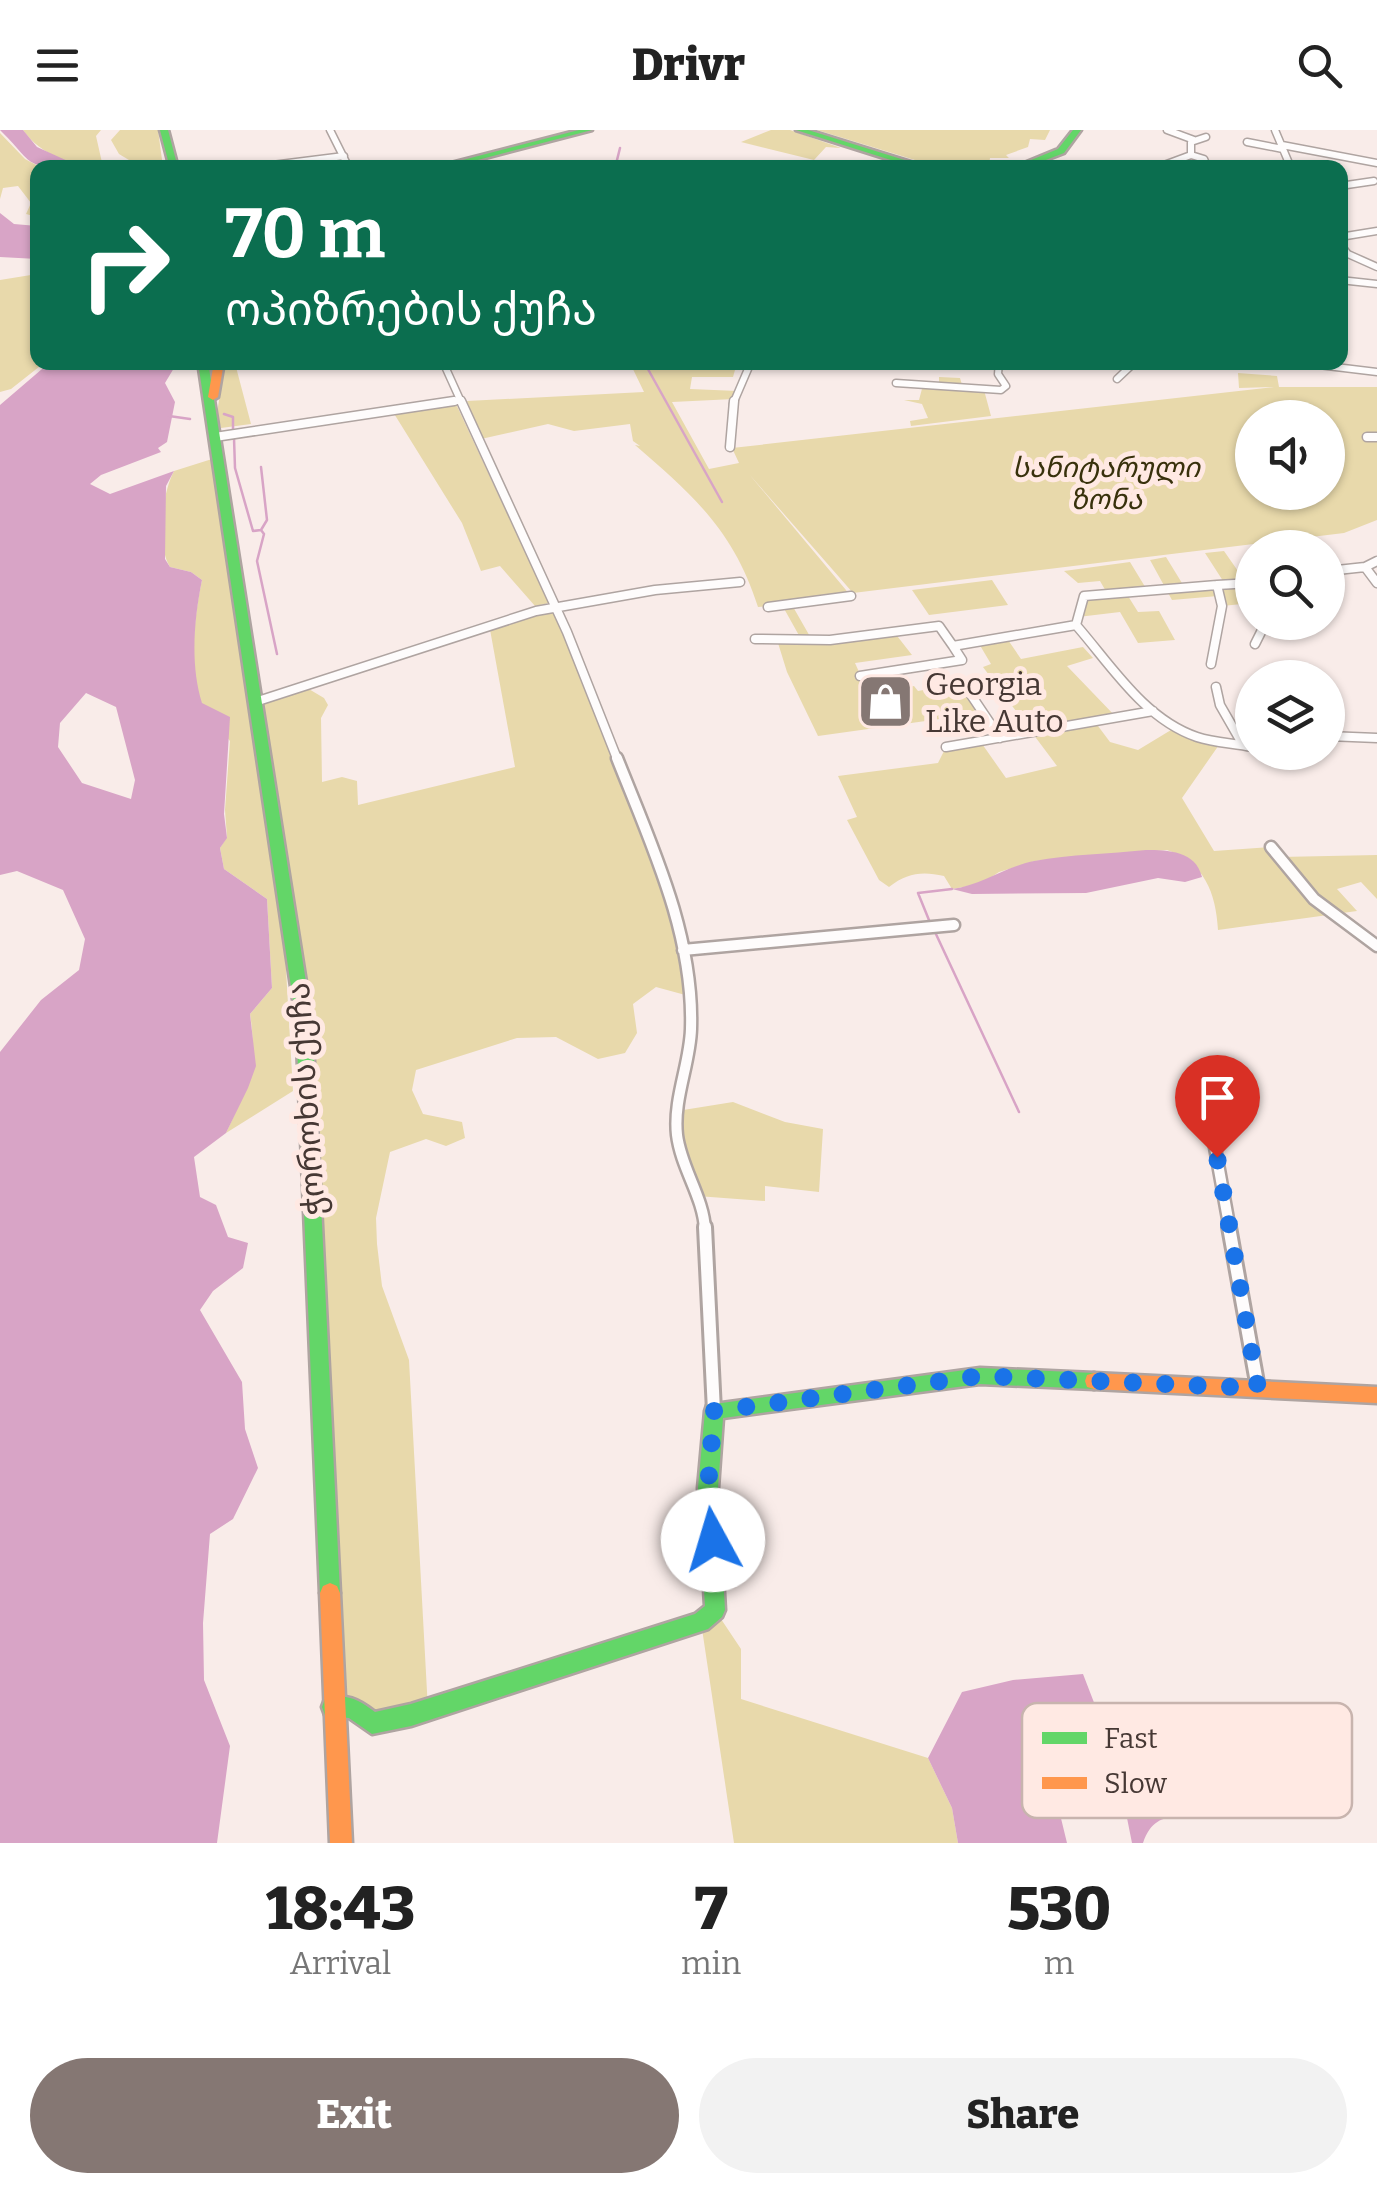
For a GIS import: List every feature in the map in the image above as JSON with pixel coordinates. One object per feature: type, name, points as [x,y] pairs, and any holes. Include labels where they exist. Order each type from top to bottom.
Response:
[{"type":"main road","points":[[164,130],[172,160]]},
{"type":"main road","points":[[470,160],[588,130]]},
{"type":"main road","points":[[800,130],[899,160]]},
{"type":"main road","points":[[1036,160],[1061,150],[1077,130]]},
{"type":"main road","name":"ჭოროხის ქუჩა","points":[[203,370],[258,701],[304,1020],[341,1843]]},
{"type":"main road","points":[[211,416],[218,370]]},
{"type":"main road","points":[[334,1706],[354,1708],[372,1723],[411,1715],[701,1622],[715,1610],[708,1488],[714,1411],[980,1376],[1377,1395]]},
{"type":"street","points":[[330,130],[346,160]]},
{"type":"street","points":[[1167,130],[1194,140]]},
{"type":"street","points":[[1275,130],[1287,160]]},
{"type":"street","points":[[1191,155],[1189,145],[1206,136]]},
{"type":"street","points":[[1248,142],[1377,163]]},
{"type":"street","points":[[1178,160],[1191,155],[1205,160]]},
{"type":"street","points":[[312,160],[344,156]]},
{"type":"street","points":[[1348,185],[1374,181]]},
{"type":"street","points":[[1348,239],[1377,231]]},
{"type":"street","points":[[1348,254],[1377,267]]},
{"type":"street","points":[[1348,281],[1377,284]]},
{"type":"street","points":[[1348,368],[1376,371]]},
{"type":"street","points":[[447,370],[556,607],[667,886],[683,950],[691,1031],[677,1135],[687,1178],[706,1222],[714,1411]]},
{"type":"street","points":[[730,447],[731,406],[747,370]]},
{"type":"street","points":[[896,383],[1001,390],[1006,386],[998,370]]},
{"type":"street","points":[[1116,379],[1126,370]]},
{"type":"street","points":[[215,436],[460,400]]},
{"type":"street","points":[[1367,438],[1377,437]]},
{"type":"street","points":[[1345,570],[1365,568],[1377,561]]},
{"type":"street","points":[[1365,568],[1377,583]]},
{"type":"street","points":[[258,701],[489,624],[556,607],[654,590],[740,582]]},
{"type":"street","points":[[1076,624],[1084,596],[1235,584]]},
{"type":"street","points":[[1211,664],[1222,606],[1217,585]]},
{"type":"street","points":[[768,607],[851,596]]},
{"type":"street","points":[[953,646],[1076,624]]},
{"type":"street","points":[[1076,624],[1153,712],[1196,737],[1235,744]]},
{"type":"street","points":[[755,639],[830,640],[939,626],[962,660],[860,676]]},
{"type":"street","points":[[1255,644],[1257,640]]},
{"type":"street","points":[[963,682],[1000,738]]},
{"type":"street","points":[[1216,687],[1220,705],[1235,727]]},
{"type":"street","points":[[946,747],[1153,712]]},
{"type":"street","points":[[1345,737],[1377,738]]},
{"type":"street","points":[[1272,846],[1314,899],[1377,946]]},
{"type":"street","points":[[683,950],[954,925]]},
{"type":"street","points":[[1214,1142],[1258,1388]]},
{"type":"green space","points":[[23,130],[101,130],[96,136],[101,160],[65,160],[30,139]]},
{"type":"green space","points":[[120,130],[158,130],[162,160],[129,160],[119,154],[111,140]]},
{"type":"green space","points":[[771,130],[790,130],[841,148],[826,147],[814,160],[741,142]]},
{"type":"green space","points":[[817,130],[1050,130],[1045,140],[1030,139],[1028,147],[1006,155],[1009,158],[915,160]]},
{"type":"green space","points":[[0,133],[30,162],[30,202],[18,186],[3,188],[0,199]]},
{"type":"green space","points":[[30,275],[30,370],[35,370],[11,389],[0,392],[0,280]]},
{"type":"green space","points":[[224,370],[237,370],[251,424],[221,428],[217,413]]},
{"type":"green space","name":"სანიტარული ზონა","points":[[633,370],[735,370],[733,377],[692,377],[690,389],[738,391],[734,399],[672,402],[709,469],[739,463],[732,448],[1274,387],[1239,388],[1238,373],[1277,376],[1279,387],[1377,387],[1377,520],[1345,533],[1235,530],[1235,546],[853,593],[749,474],[851,596],[792,605],[812,640],[894,632],[912,655],[855,663],[869,694],[963,683],[983,713],[818,736],[787,672],[778,643],[801,639],[782,605],[758,607],[724,536],[693,498],[635,445],[640,446],[633,441],[630,424],[574,431],[548,424],[481,439],[467,401],[644,392]]},
{"type":"green space","points":[[939,377],[960,378],[963,388],[984,390],[991,416],[911,426],[910,421],[928,418],[922,404],[904,400],[919,400],[923,385],[939,386]]},
{"type":"green space","points":[[456,404],[549,603],[535,606],[500,566],[481,571],[462,523],[393,412]]},
{"type":"green space","points":[[212,459],[285,952],[293,1091],[226,1133],[251,1062],[250,1014],[272,988],[267,899],[224,869],[220,848],[227,837],[230,741],[197,691],[195,625],[202,580],[191,572],[170,567],[162,533],[164,505],[174,471]]},
{"type":"green space","points":[[1224,551],[1235,567],[1235,605],[1222,606],[1218,596],[1172,600],[1150,560],[1166,557],[1185,588],[1225,584],[1205,553]]},
{"type":"green space","points":[[1130,562],[1147,590],[1107,593],[1100,581],[1078,583],[1064,571]]},
{"type":"green space","points":[[992,580],[1008,605],[929,615],[912,590]]},
{"type":"green space","points":[[1128,596],[1138,612],[1159,611],[1175,640],[1138,643],[1120,612],[1078,617],[1086,598]]},
{"type":"green space","points":[[556,607],[667,886],[689,996],[656,987],[633,1004],[637,1033],[625,1053],[598,1059],[556,1037],[517,1038],[416,1070],[412,1090],[423,1114],[462,1122],[465,1138],[446,1146],[426,1139],[390,1152],[376,1218],[382,1286],[409,1360],[428,1710],[372,1723],[333,1707],[309,1098],[258,701],[302,685],[324,698],[328,705],[321,718],[322,782],[342,777],[357,781],[358,805],[515,767],[489,624]]},
{"type":"green space","points":[[1006,637],[1021,659],[1083,647],[1093,658],[1067,666],[1117,718],[1095,722],[1110,742],[1138,750],[1176,727],[1221,742],[1182,798],[1214,851],[1271,847],[1280,857],[1377,855],[1377,899],[1361,882],[1337,889],[1357,911],[1218,930],[1206,881],[1190,862],[1167,850],[1035,861],[999,872],[981,884],[952,889],[944,876],[936,874],[909,876],[889,887],[879,880],[847,820],[857,817],[838,776],[938,763],[946,747],[980,741],[1006,778],[1057,766],[983,667],[991,664],[978,642]]},
{"type":"green space","points":[[733,1102],[785,1122],[823,1129],[819,1192],[765,1186],[765,1201],[697,1196],[687,1178],[677,1111]]},
{"type":"green space","points":[[715,1610],[741,1649],[741,1699],[928,1758],[952,1808],[958,1843],[734,1843],[701,1622]]},
{"type":"shaded area","points":[[0,130],[23,130],[37,147],[66,160],[30,160]]},
{"type":"shaded area","points":[[0,213],[14,224],[30,225],[30,259],[0,257]]},
{"type":"shaded area","points":[[41,370],[173,370],[165,383],[175,402],[167,442],[158,448],[161,452],[101,475],[90,484],[110,494],[174,471],[166,486],[165,559],[170,567],[191,572],[202,580],[194,642],[198,688],[202,703],[230,717],[224,814],[227,838],[220,848],[224,869],[267,899],[272,988],[250,1014],[256,1066],[226,1133],[194,1157],[200,1197],[216,1205],[228,1237],[248,1243],[243,1268],[213,1291],[200,1310],[242,1382],[245,1429],[258,1468],[233,1519],[210,1534],[203,1623],[204,1680],[230,1746],[217,1843],[0,1843],[0,1052],[41,1000],[79,970],[85,939],[63,890],[17,871],[0,875],[0,405]],"holes":[[[86,693],[116,707],[135,780],[131,799],[82,783],[58,747],[60,723]]]},
{"type":"shaded area","points":[[1146,850],[1187,857],[1202,877],[1185,882],[1158,878],[1086,893],[972,894],[952,889],[1034,861]]},
{"type":"shaded area","points":[[1083,1674],[1094,1703],[1022,1703],[1022,1818],[1061,1818],[1067,1843],[958,1843],[952,1808],[928,1758],[962,1692],[1013,1680]]},
{"type":"shaded area","points":[[1127,1818],[1170,1818],[1157,1822],[1143,1843],[1132,1843]]},
{"type":"waterway","points":[[617,160],[620,148]]},
{"type":"waterway","points":[[648,370],[722,502]]},
{"type":"waterway","points":[[224,414],[233,417],[233,430]]},
{"type":"waterway","points":[[169,416],[190,419]]},
{"type":"waterway","points":[[234,438],[235,468],[253,531],[261,530]]},
{"type":"waterway","points":[[261,467],[267,520],[261,530]]},
{"type":"waterway","points":[[261,530],[264,534],[257,561],[277,654]]},
{"type":"waterway","points":[[931,925],[918,893],[952,889]]},
{"type":"waterway","points":[[935,932],[1019,1112]]},
{"type":"traffic: fast","points":[[164,130],[172,160]]},
{"type":"traffic: fast","points":[[468,160],[588,130]]},
{"type":"traffic: fast","points":[[800,130],[899,160]]},
{"type":"traffic: fast","points":[[1037,160],[1061,151],[1077,130]]},
{"type":"traffic: fast","points":[[204,370],[304,1020],[330,1593]]},
{"type":"traffic: fast","points":[[333,1707],[353,1708],[372,1723],[411,1715],[701,1622],[715,1610],[708,1488],[714,1411],[980,1376],[1094,1381]]},
{"type":"traffic: slow","points":[[213,397],[218,370]]},
{"type":"traffic: slow","points":[[1094,1381],[1377,1395]]},
{"type":"traffic: slow","points":[[330,1593],[341,1843]]},
{"type":"place","name":"Georgia Like Auto","points":[[886,702]]},
{"type":"route","points":[[713,1540],[708,1488],[714,1411],[980,1376],[1258,1388],[1217,1157]]}]
